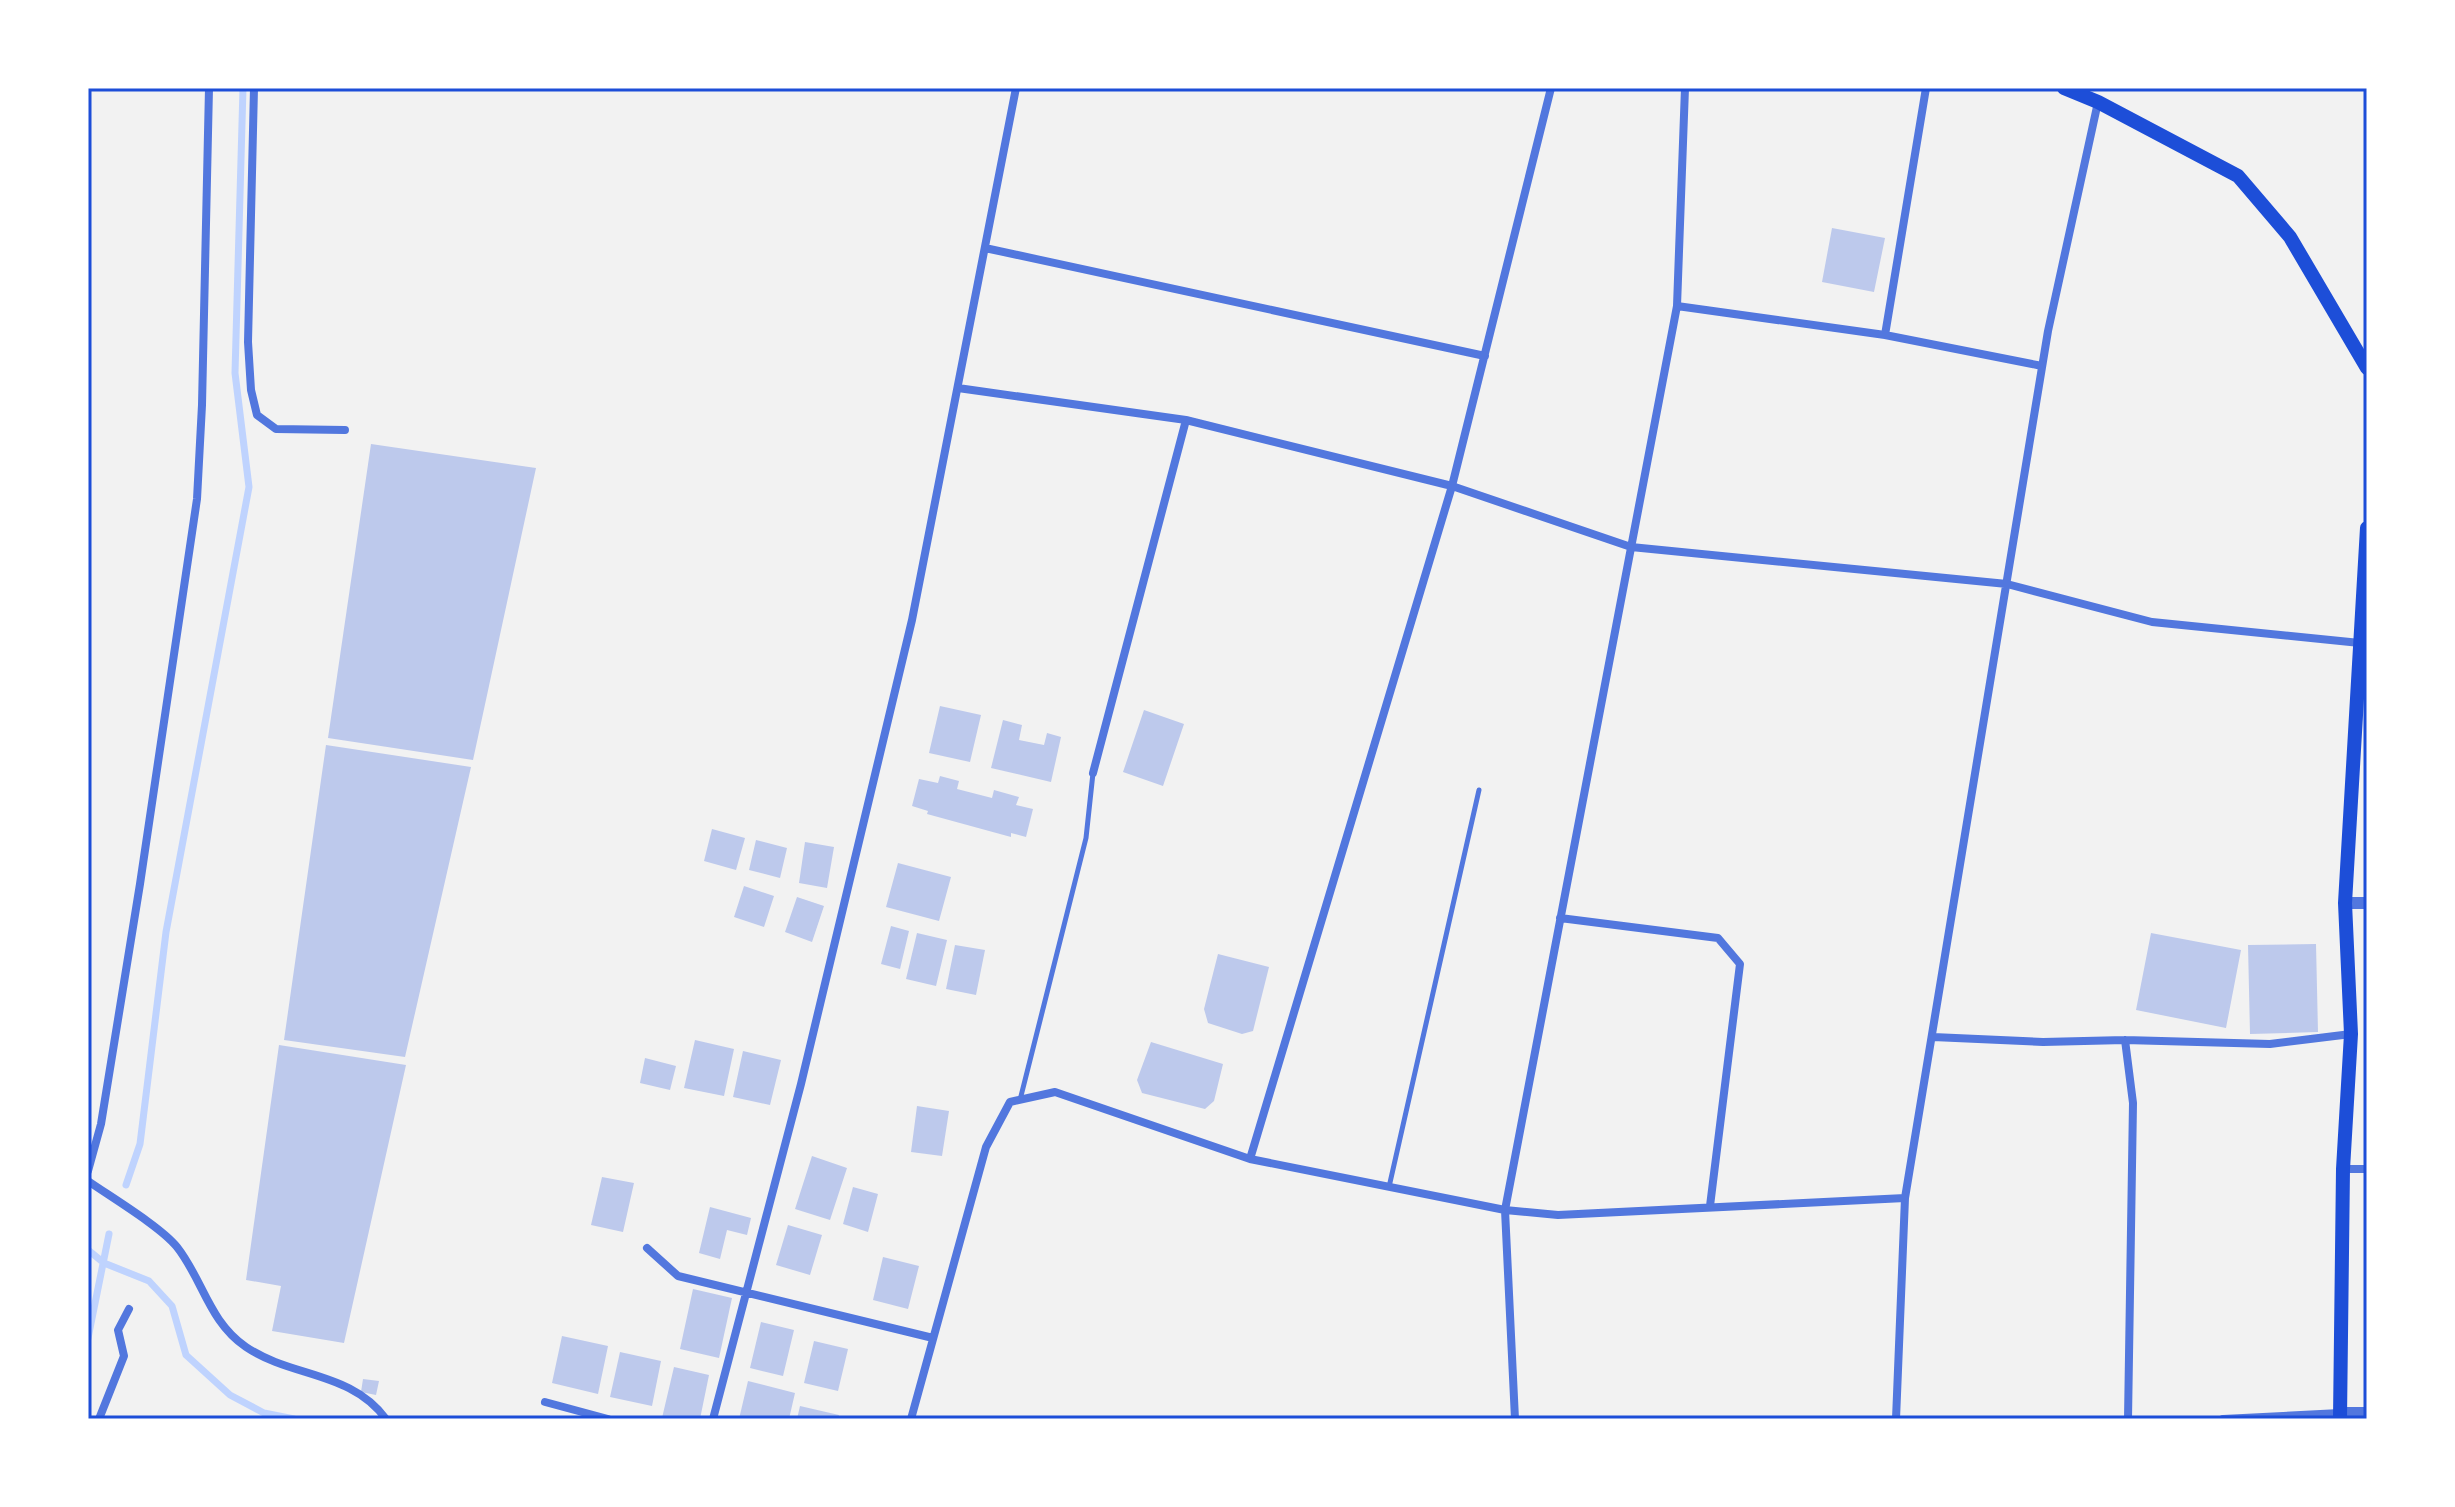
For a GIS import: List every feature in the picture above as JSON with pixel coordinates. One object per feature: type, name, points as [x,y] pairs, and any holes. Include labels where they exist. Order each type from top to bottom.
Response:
[{"type":"main road","points":[[2064,88],[2098,102],[2238,176],[2290,237],[2367,368]]},
{"type":"main road","points":[[2340,1416],[2343,1169],[2351,1034],[2345,903],[2367,528]]},
{"type":"street","points":[[88,1171],[101,1124],[143,869],[195,514],[202,405],[209,88]]},
{"type":"street","points":[[254,88],[248,342],[251,390],[257,415],[276,429],[345,430]]},
{"type":"street","points":[[713,1419],[801,1084],[912,620],[1016,88]]},
{"type":"street","points":[[1250,1159],[1452,486],[1551,88]]},
{"type":"street","points":[[1515,1419],[1505,1210],[1677,306],[1685,88]]},
{"type":"street","points":[[1885,335],[1926,88]]},
{"type":"street","points":[[1896,1419],[1905,1198],[2042,366],[2098,102]]},
{"type":"street","points":[[985,248],[1485,356]]},
{"type":"street","points":[[1677,306],[1885,335],[2042,366]]},
{"type":"street","points":[[958,388],[1186,420],[1452,486],[1631,547],[2007,584],[2152,622],[2362,652]]},
{"type":"street","points":[[1093,773],[1186,420]]},
{"type":"street","points":[[2345,903],[2367,903]]},
{"type":"street","points":[[1560,918],[1718,938],[1740,964],[1710,1206]]},
{"type":"street","points":[[1933,1037],[2043,1042],[2125,1040],[2270,1044],[2351,1034]]},
{"type":"street","points":[[2125,1040],[2133,1103],[2128,1419]]},
{"type":"street","points":[[911,1419],[986,1147],[1010,1102],[1055,1092],[1250,1159],[1505,1210],[1558,1215],[1905,1198]]},
{"type":"street","points":[[2343,1169],[2367,1169]]},
{"type":"street","points":[[88,1181],[175,1244],[211,1311],[247,1348],[290,1367],[348,1385],[377,1407],[386,1419]]},
{"type":"street","points":[[647,1248],[678,1276],[933,1338]]},
{"type":"street","points":[[99,1419],[124,1356],[118,1330],[129,1309]]},
{"type":"street","points":[[545,1402],[608,1419]]},
{"type":"street","points":[[2223,1419],[2367,1413]]},
{"type":"lane","points":[[1020,1100],[1086,838],[1093,773]]},
{"type":"lane","points":[[1389,1187],[1479,790]]},
{"type":"building","points":[[1832,228],[1885,238],[1874,292],[1822,282]]},
{"type":"building","points":[[371,444],[536,468],[473,760],[328,738]]},
{"type":"building","points":[[940,706],[981,715],[970,762],[929,753]]},
{"type":"building","points":[[1144,710],[1184,724],[1163,786],[1123,772]]},
{"type":"building","points":[[1003,720],[1022,725],[1019,740],[1044,745],[1047,733],[1061,737],[1051,782],[991,768]]},
{"type":"building","points":[[326,745],[471,767],[405,1057],[284,1040]]},
{"type":"building","points":[[940,776],[959,781],[957,789],[992,798],[994,790],[1019,797],[1016,805],[1033,809],[1026,837],[1011,833],[1011,837],[927,814],[928,811],[912,806],[919,779],[938,783]]},
{"type":"building","points":[[712,829],[745,838],[736,870],[704,861]]},
{"type":"building","points":[[756,840],[787,848],[780,878],[749,870]]},
{"type":"building","points":[[805,842],[834,847],[827,888],[799,883]]},
{"type":"building","points":[[898,863],[951,877],[939,921],[886,907]]},
{"type":"building","points":[[744,886],[774,896],[764,927],[734,917]]},
{"type":"building","points":[[797,897],[824,906],[812,942],[785,932]]},
{"type":"building","points":[[891,926],[909,931],[900,969],[881,964]]},
{"type":"building","points":[[917,933],[947,940],[936,986],[906,979]]},
{"type":"building","points":[[2151,933],[2241,950],[2226,1028],[2136,1010]]},
{"type":"building","points":[[2316,944],[2318,1032],[2250,1034],[2248,945]]},
{"type":"building","points":[[955,945],[985,950],[976,995],[946,989]]},
{"type":"building","points":[[1218,954],[1269,967],[1253,1031],[1242,1034],[1208,1023],[1204,1009]]},
{"type":"building","points":[[695,1040],[734,1049],[724,1096],[684,1088]]},
{"type":"building","points":[[1151,1042],[1223,1064],[1214,1101],[1205,1109],[1142,1093],[1137,1080]]},
{"type":"building","points":[[279,1045],[406,1065],[344,1343],[272,1331],[281,1286],[246,1280]]},
{"type":"building","points":[[743,1051],[781,1060],[770,1105],[733,1097]]},
{"type":"building","points":[[645,1058],[676,1066],[670,1090],[640,1083]]},
{"type":"building","points":[[917,1106],[949,1111],[942,1156],[911,1152]]},
{"type":"building","points":[[812,1156],[847,1168],[830,1220],[795,1209]]},
{"type":"building","points":[[602,1177],[634,1183],[623,1232],[591,1225]]},
{"type":"building","points":[[853,1187],[878,1194],[868,1232],[843,1224]]},
{"type":"building","points":[[710,1207],[751,1218],[747,1235],[727,1230],[720,1259],[699,1253]]},
{"type":"building","points":[[788,1225],[822,1235],[810,1275],[776,1265]]},
{"type":"building","points":[[883,1257],[919,1266],[908,1309],[873,1300]]},
{"type":"building","points":[[693,1289],[732,1298],[719,1358],[680,1349]]},
{"type":"building","points":[[761,1322],[794,1330],[783,1376],[750,1368]]},
{"type":"building","points":[[562,1336],[608,1346],[598,1394],[552,1383]]},
{"type":"building","points":[[814,1341],[848,1349],[838,1391],[804,1383]]},
{"type":"building","points":[[620,1352],[661,1361],[652,1406],[610,1397]]},
{"type":"building","points":[[674,1367],[709,1375],[700,1419],[662,1418]]},
{"type":"building","points":[[363,1379],[379,1381],[376,1395],[361,1392]]},
{"type":"building","points":[[748,1381],[795,1393],[789,1419],[739,1419]]},
{"type":"building","points":[[800,1406],[839,1415],[838,1419],[797,1419]]},
{"type":"waterway","points":[[126,1185],[140,1144],[166,932],[249,487],[235,373],[243,88]]},
{"type":"waterway","points":[[88,1338],[109,1234]]},
{"type":"waterway","points":[[88,1250],[104,1263],[149,1281],[172,1306],[186,1355],[230,1395],[264,1413],[294,1419]]}]
